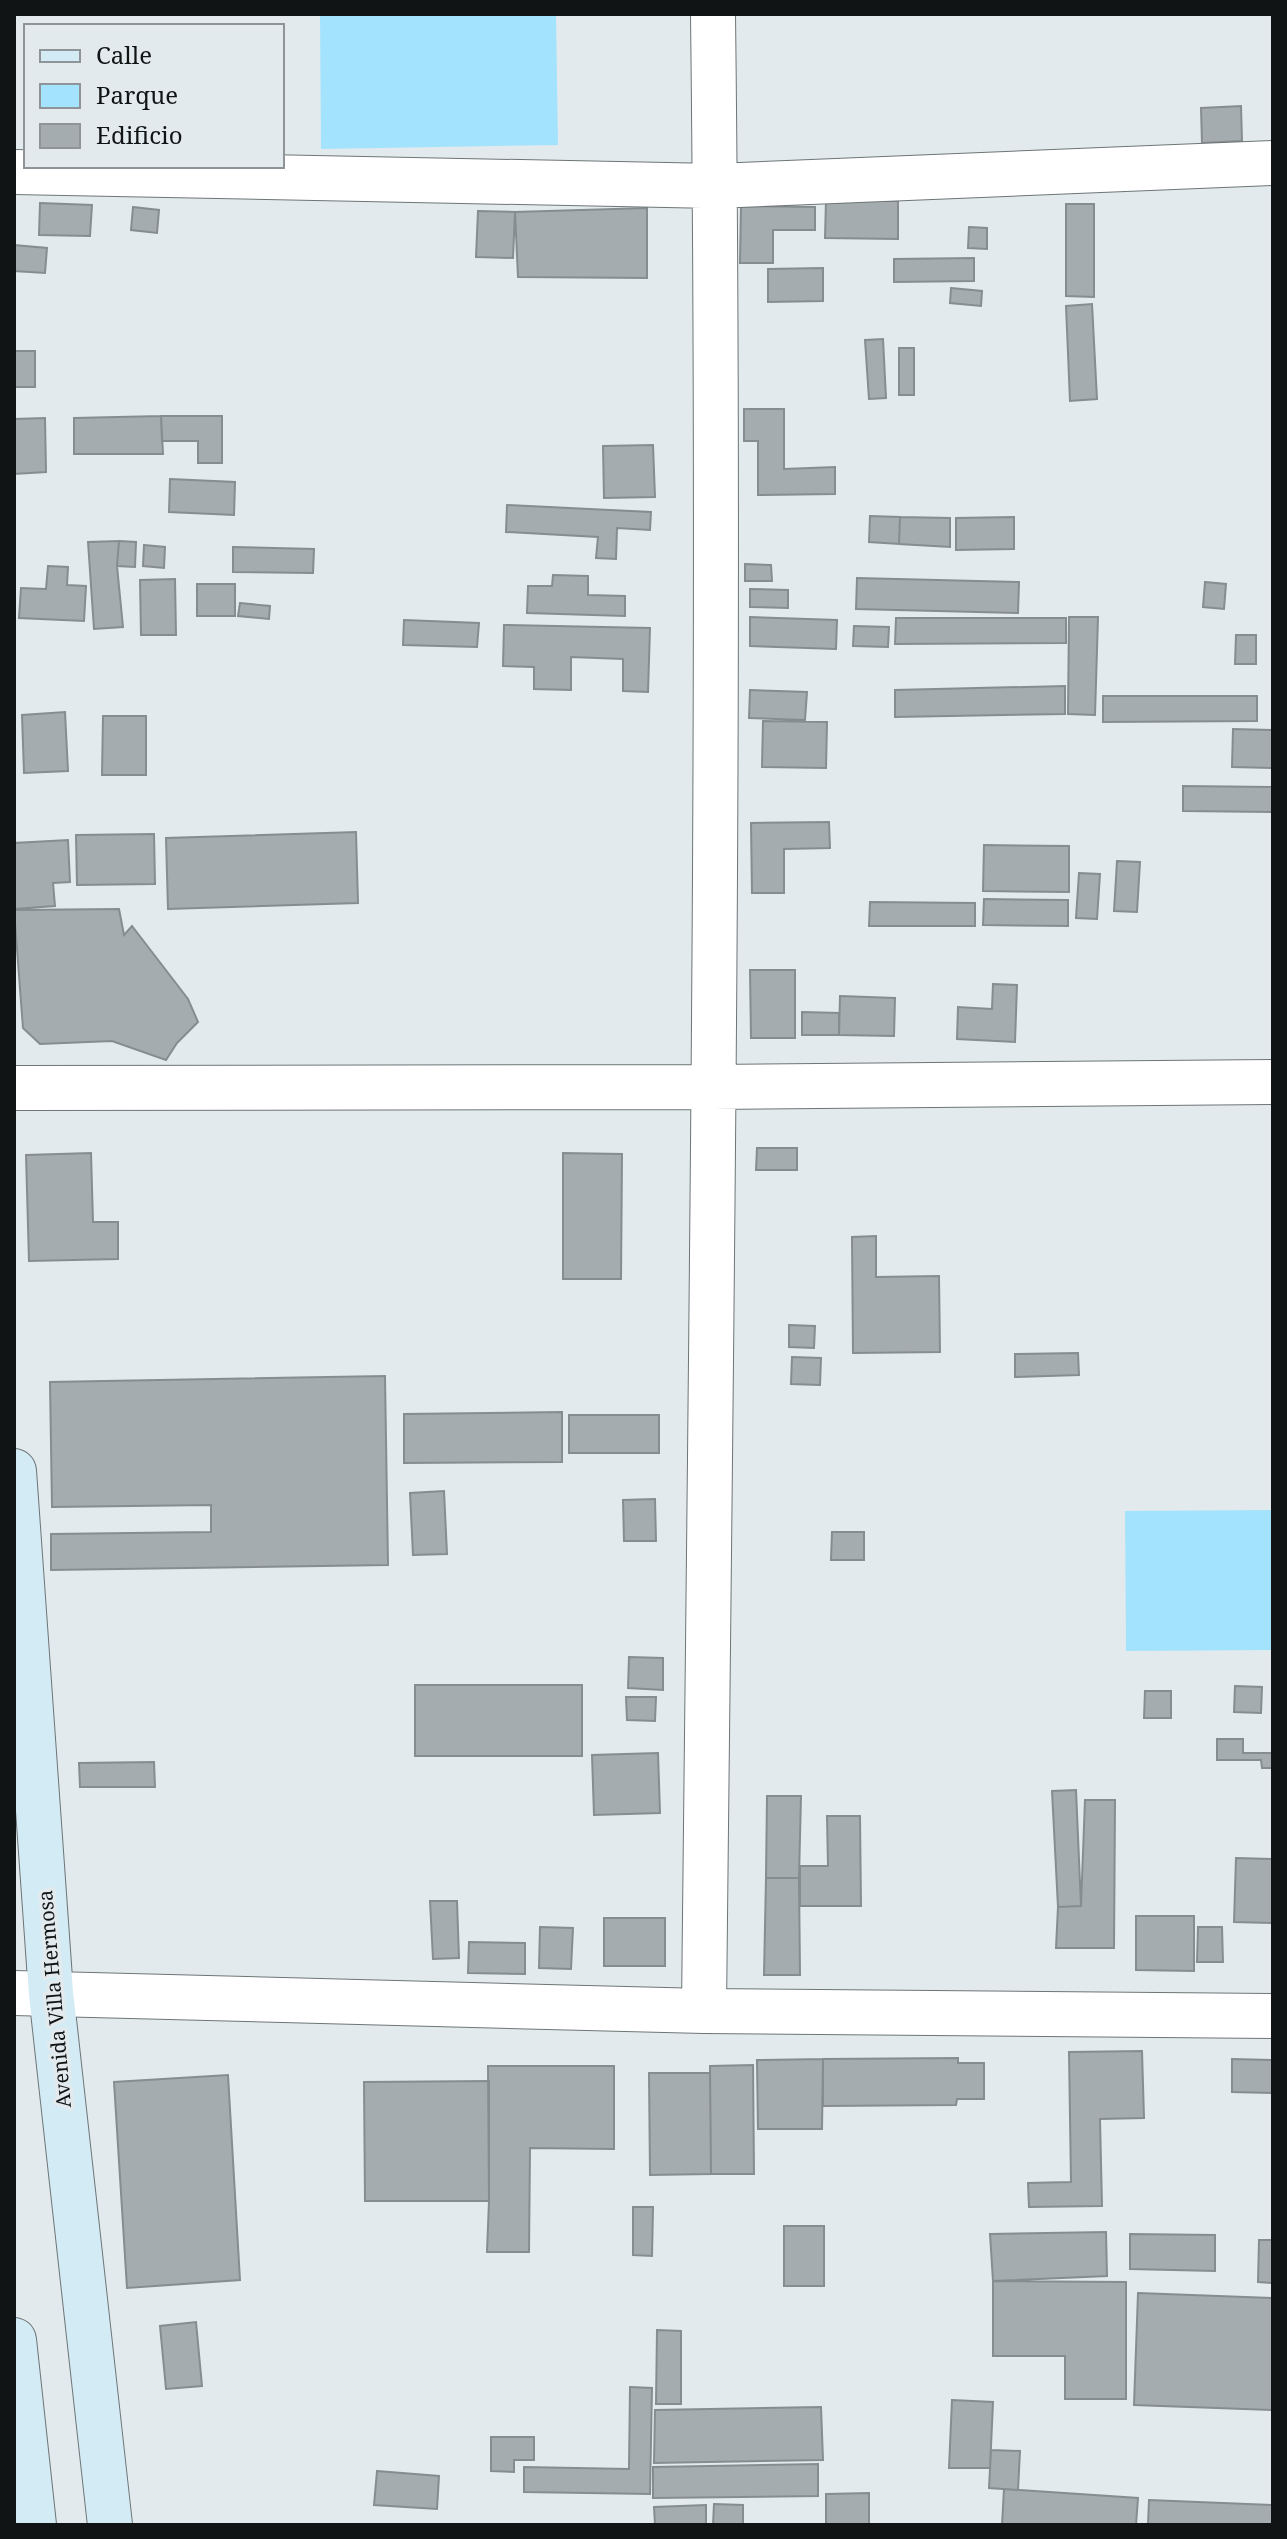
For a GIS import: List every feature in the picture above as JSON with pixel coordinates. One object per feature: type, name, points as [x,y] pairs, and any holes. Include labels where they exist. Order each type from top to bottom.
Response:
[{"type":"street","points":[[704,2011],[713,1087],[713,14]]},
{"type":"street","points":[[14,172],[715,186],[1273,163]]},
{"type":"street","points":[[14,1088],[1273,1082]]},
{"type":"street","name":"Avenida Villa Hermosa","points":[[14,1471],[32,1993],[110,2525]]},
{"type":"street","points":[[32,1993],[704,2011],[1273,2016]]},
{"type":"street","points":[[14,2340],[34,2525]]},
{"type":"green space","points":[[320,14],[556,14],[558,145],[321,149]]},
{"type":"green space","points":[[1273,1510],[1273,1650],[1126,1651],[1125,1511]]},
{"type":"building","points":[[1241,106],[1242,141],[1202,143],[1201,108]]},
{"type":"building","points":[[826,200],[898,201],[898,239],[825,238]]},
{"type":"building","points":[[40,203],[92,205],[90,236],[39,235]]},
{"type":"building","points":[[1066,204],[1094,204],[1094,297],[1066,296]]},
{"type":"building","points":[[741,206],[815,207],[815,230],[773,230],[773,263],[740,263]]},
{"type":"building","points":[[133,207],[159,210],[157,233],[131,230]]},
{"type":"building","points":[[647,208],[647,278],[518,277],[515,212]]},
{"type":"building","points":[[478,211],[515,212],[513,258],[476,257]]},
{"type":"building","points":[[969,227],[987,228],[987,249],[968,248]]},
{"type":"building","points":[[14,245],[47,248],[45,273],[14,271]]},
{"type":"building","points":[[974,258],[974,281],[894,282],[894,259]]},
{"type":"building","points":[[823,268],[823,301],[768,302],[768,269]]},
{"type":"building","points":[[951,288],[982,291],[981,306],[950,303]]},
{"type":"building","points":[[1092,304],[1097,399],[1070,401],[1066,306]]},
{"type":"building","points":[[883,339],[886,398],[869,399],[865,340]]},
{"type":"building","points":[[899,348],[914,348],[914,395],[899,395]]},
{"type":"building","points":[[14,351],[35,351],[35,387],[14,387]]},
{"type":"building","points":[[744,409],[784,409],[784,469],[835,467],[835,494],[758,495],[758,441],[744,441]]},
{"type":"building","points":[[161,416],[163,454],[74,454],[74,418]]},
{"type":"building","points":[[161,416],[222,416],[222,463],[198,463],[198,441],[162,441]]},
{"type":"building","points":[[45,418],[46,472],[14,474],[14,419]]},
{"type":"building","points":[[653,445],[655,497],[604,498],[603,446]]},
{"type":"building","points":[[170,479],[235,482],[234,515],[169,512]]},
{"type":"building","points":[[507,505],[651,512],[650,530],[617,528],[616,559],[596,558],[598,537],[506,532]]},
{"type":"building","points":[[870,516],[900,517],[899,544],[869,542]]},
{"type":"building","points":[[900,517],[950,518],[950,547],[899,544]]},
{"type":"building","points":[[1014,517],[1014,549],[956,550],[956,518]]},
{"type":"building","points":[[119,541],[117,566],[123,627],[94,629],[88,542]]},
{"type":"building","points":[[119,541],[136,542],[135,567],[117,566]]},
{"type":"building","points":[[144,545],[165,547],[164,568],[143,566]]},
{"type":"building","points":[[233,547],[314,549],[313,573],[233,572]]},
{"type":"building","points":[[745,564],[771,565],[772,581],[745,581]]},
{"type":"building","points":[[48,566],[68,567],[67,585],[86,586],[84,621],[19,618],[21,588],[46,589]]},
{"type":"building","points":[[553,575],[588,576],[588,595],[625,596],[625,616],[527,613],[528,586],[552,586]]},
{"type":"building","points":[[857,578],[1019,582],[1018,613],[856,609]]},
{"type":"building","points":[[175,579],[176,635],[141,635],[140,580]]},
{"type":"building","points":[[1205,582],[1226,584],[1224,609],[1203,607]]},
{"type":"building","points":[[197,584],[235,584],[235,616],[197,616]]},
{"type":"building","points":[[750,589],[788,590],[788,608],[750,607]]},
{"type":"building","points":[[240,603],[270,606],[269,619],[238,616]]},
{"type":"building","points":[[750,617],[837,620],[836,649],[750,646]]},
{"type":"building","points":[[1069,617],[1098,617],[1095,715],[1068,714]]},
{"type":"building","points":[[896,618],[1066,618],[1066,643],[895,644]]},
{"type":"building","points":[[404,620],[479,623],[477,647],[403,645]]},
{"type":"building","points":[[504,625],[650,628],[648,692],[623,691],[623,659],[571,657],[571,690],[534,689],[534,667],[503,666]]},
{"type":"building","points":[[854,626],[889,627],[888,647],[853,646]]},
{"type":"building","points":[[1236,635],[1256,635],[1256,664],[1235,664]]},
{"type":"building","points":[[1065,686],[1065,714],[895,717],[895,690]]},
{"type":"building","points":[[750,690],[807,692],[805,720],[749,718]]},
{"type":"building","points":[[1103,696],[1257,696],[1257,721],[1103,722]]},
{"type":"building","points":[[65,712],[68,771],[24,773],[22,715]]},
{"type":"building","points":[[103,716],[146,716],[146,775],[102,775]]},
{"type":"building","points":[[763,721],[827,722],[826,768],[762,767]]},
{"type":"building","points":[[1233,729],[1273,730],[1273,768],[1232,767]]},
{"type":"building","points":[[1183,786],[1273,787],[1273,812],[1183,811]]},
{"type":"building","points":[[829,822],[830,848],[784,849],[784,893],[752,893],[751,823]]},
{"type":"building","points":[[356,832],[358,903],[168,909],[166,838]]},
{"type":"building","points":[[154,834],[155,884],[77,885],[76,835]]},
{"type":"building","points":[[68,840],[70,882],[53,883],[55,906],[14,909],[14,843]]},
{"type":"building","points":[[984,845],[1069,846],[1069,892],[983,891]]},
{"type":"building","points":[[1117,861],[1140,862],[1137,912],[1114,911]]},
{"type":"building","points":[[1079,873],[1100,874],[1097,919],[1076,918]]},
{"type":"building","points":[[984,899],[1068,900],[1068,926],[983,925]]},
{"type":"building","points":[[870,902],[975,903],[975,926],[869,926]]},
{"type":"building","points":[[119,909],[124,935],[132,926],[188,999],[198,1022],[177,1043],[166,1060],[112,1041],[40,1044],[23,1028],[14,910]]},
{"type":"building","points":[[750,970],[795,970],[795,1038],[751,1038]]},
{"type":"building","points":[[993,984],[1017,985],[1015,1042],[957,1039],[958,1007],[992,1009]]},
{"type":"building","points":[[840,996],[895,998],[894,1036],[839,1035]]},
{"type":"building","points":[[802,1012],[839,1013],[839,1035],[802,1035]]},
{"type":"building","points":[[757,1148],[797,1148],[797,1170],[756,1170]]},
{"type":"building","points":[[91,1153],[93,1222],[118,1222],[118,1259],[29,1261],[26,1155]]},
{"type":"building","points":[[563,1153],[622,1154],[621,1279],[563,1279]]},
{"type":"building","points":[[876,1236],[876,1277],[939,1276],[940,1352],[853,1353],[852,1237]]},
{"type":"building","points":[[789,1325],[815,1326],[814,1348],[789,1347]]},
{"type":"building","points":[[1078,1353],[1079,1375],[1015,1377],[1015,1354]]},
{"type":"building","points":[[792,1357],[821,1358],[820,1385],[791,1384]]},
{"type":"building","points":[[385,1376],[388,1565],[51,1570],[51,1534],[211,1532],[211,1505],[52,1507],[50,1382]]},
{"type":"building","points":[[562,1412],[562,1462],[404,1463],[404,1414]]},
{"type":"building","points":[[569,1415],[659,1415],[659,1453],[569,1453]]},
{"type":"building","points":[[444,1491],[447,1554],[413,1555],[410,1493]]},
{"type":"building","points":[[655,1499],[656,1541],[624,1541],[623,1500]]},
{"type":"building","points":[[832,1532],[864,1532],[864,1560],[831,1560]]},
{"type":"building","points":[[629,1657],[663,1658],[663,1690],[628,1688]]},
{"type":"building","points":[[415,1685],[582,1685],[582,1756],[415,1756]]},
{"type":"building","points":[[1235,1686],[1262,1687],[1261,1713],[1234,1712]]},
{"type":"building","points":[[1145,1691],[1171,1691],[1171,1718],[1144,1718]]},
{"type":"building","points":[[626,1697],[656,1697],[655,1721],[627,1720]]},
{"type":"building","points":[[1217,1739],[1243,1739],[1243,1753],[1273,1753],[1273,1768],[1262,1768],[1261,1760],[1217,1760]]},
{"type":"building","points":[[658,1753],[660,1813],[594,1815],[592,1755]]},
{"type":"building","points":[[154,1762],[155,1787],[80,1787],[79,1763]]},
{"type":"building","points":[[1076,1790],[1081,1906],[1058,1907],[1052,1791]]},
{"type":"building","points":[[767,1796],[801,1796],[799,1878],[766,1878]]},
{"type":"building","points":[[1085,1800],[1115,1800],[1114,1948],[1056,1948],[1058,1907],[1081,1906]]},
{"type":"building","points":[[827,1816],[860,1816],[861,1906],[800,1906],[800,1866],[828,1866]]},
{"type":"building","points":[[1236,1858],[1273,1859],[1273,1923],[1234,1922]]},
{"type":"building","points":[[766,1878],[799,1878],[800,1975],[764,1975]]},
{"type":"building","points":[[430,1901],[457,1901],[459,1958],[433,1959]]},
{"type":"building","points":[[1136,1916],[1194,1916],[1194,1971],[1136,1970]]},
{"type":"building","points":[[604,1918],[665,1918],[665,1966],[604,1966]]},
{"type":"building","points":[[540,1927],[573,1928],[571,1969],[539,1968]]},
{"type":"building","points":[[1198,1927],[1222,1927],[1223,1962],[1197,1962]]},
{"type":"building","points":[[469,1942],[525,1943],[525,1974],[468,1973]]},
{"type":"building","points":[[1142,2051],[1144,2118],[1100,2119],[1102,2206],[1029,2207],[1028,2183],[1071,2182],[1069,2052]]},
{"type":"building","points":[[958,2058],[958,2063],[984,2063],[984,2099],[957,2099],[956,2105],[823,2106],[823,2059]]},
{"type":"building","points":[[823,2059],[822,2129],[758,2129],[757,2060]]},
{"type":"building","points":[[1232,2059],[1273,2060],[1273,2093],[1232,2092]]},
{"type":"building","points":[[753,2065],[754,2174],[711,2174],[710,2066]]},
{"type":"building","points":[[488,2066],[614,2066],[614,2149],[530,2148],[529,2252],[487,2252]]},
{"type":"building","points":[[649,2073],[710,2073],[711,2174],[650,2175]]},
{"type":"building","points":[[228,2075],[240,2280],[127,2288],[114,2082]]},
{"type":"building","points":[[489,2081],[489,2201],[365,2201],[364,2082]]},
{"type":"building","points":[[633,2207],[653,2207],[652,2256],[633,2255]]},
{"type":"building","points":[[784,2226],[824,2226],[824,2286],[784,2286]]},
{"type":"building","points":[[1106,2232],[1107,2276],[993,2281],[990,2234]]},
{"type":"building","points":[[1130,2234],[1215,2235],[1215,2271],[1130,2269]]},
{"type":"building","points":[[1259,2240],[1273,2240],[1273,2283],[1258,2282]]},
{"type":"building","points":[[993,2281],[1126,2282],[1126,2399],[1065,2399],[1065,2356],[993,2356]]},
{"type":"building","points":[[1138,2293],[1273,2298],[1273,2410],[1134,2405]]},
{"type":"building","points":[[196,2322],[202,2386],[166,2389],[160,2326]]},
{"type":"building","points":[[657,2330],[681,2331],[681,2404],[656,2404]]},
{"type":"building","points":[[630,2387],[652,2388],[650,2494],[524,2492],[524,2467],[629,2469]]},
{"type":"building","points":[[952,2400],[993,2402],[990,2468],[949,2468]]},
{"type":"building","points":[[821,2407],[823,2460],[654,2463],[655,2410]]},
{"type":"building","points":[[491,2437],[534,2437],[534,2460],[514,2460],[514,2472],[491,2471]]},
{"type":"building","points":[[991,2450],[1020,2451],[1018,2490],[989,2488]]},
{"type":"building","points":[[818,2464],[818,2496],[653,2498],[653,2467]]},
{"type":"building","points":[[377,2471],[439,2476],[437,2509],[374,2505]]},
{"type":"building","points":[[1004,2489],[1138,2498],[1136,2525],[1002,2525]]},
{"type":"building","points":[[869,2493],[869,2525],[826,2525],[826,2494]]},
{"type":"building","points":[[1149,2500],[1273,2505],[1273,2525],[1148,2525]]},
{"type":"building","points":[[714,2504],[743,2505],[743,2525],[713,2525]]},
{"type":"building","points":[[706,2505],[706,2525],[655,2525],[654,2507]]}]
